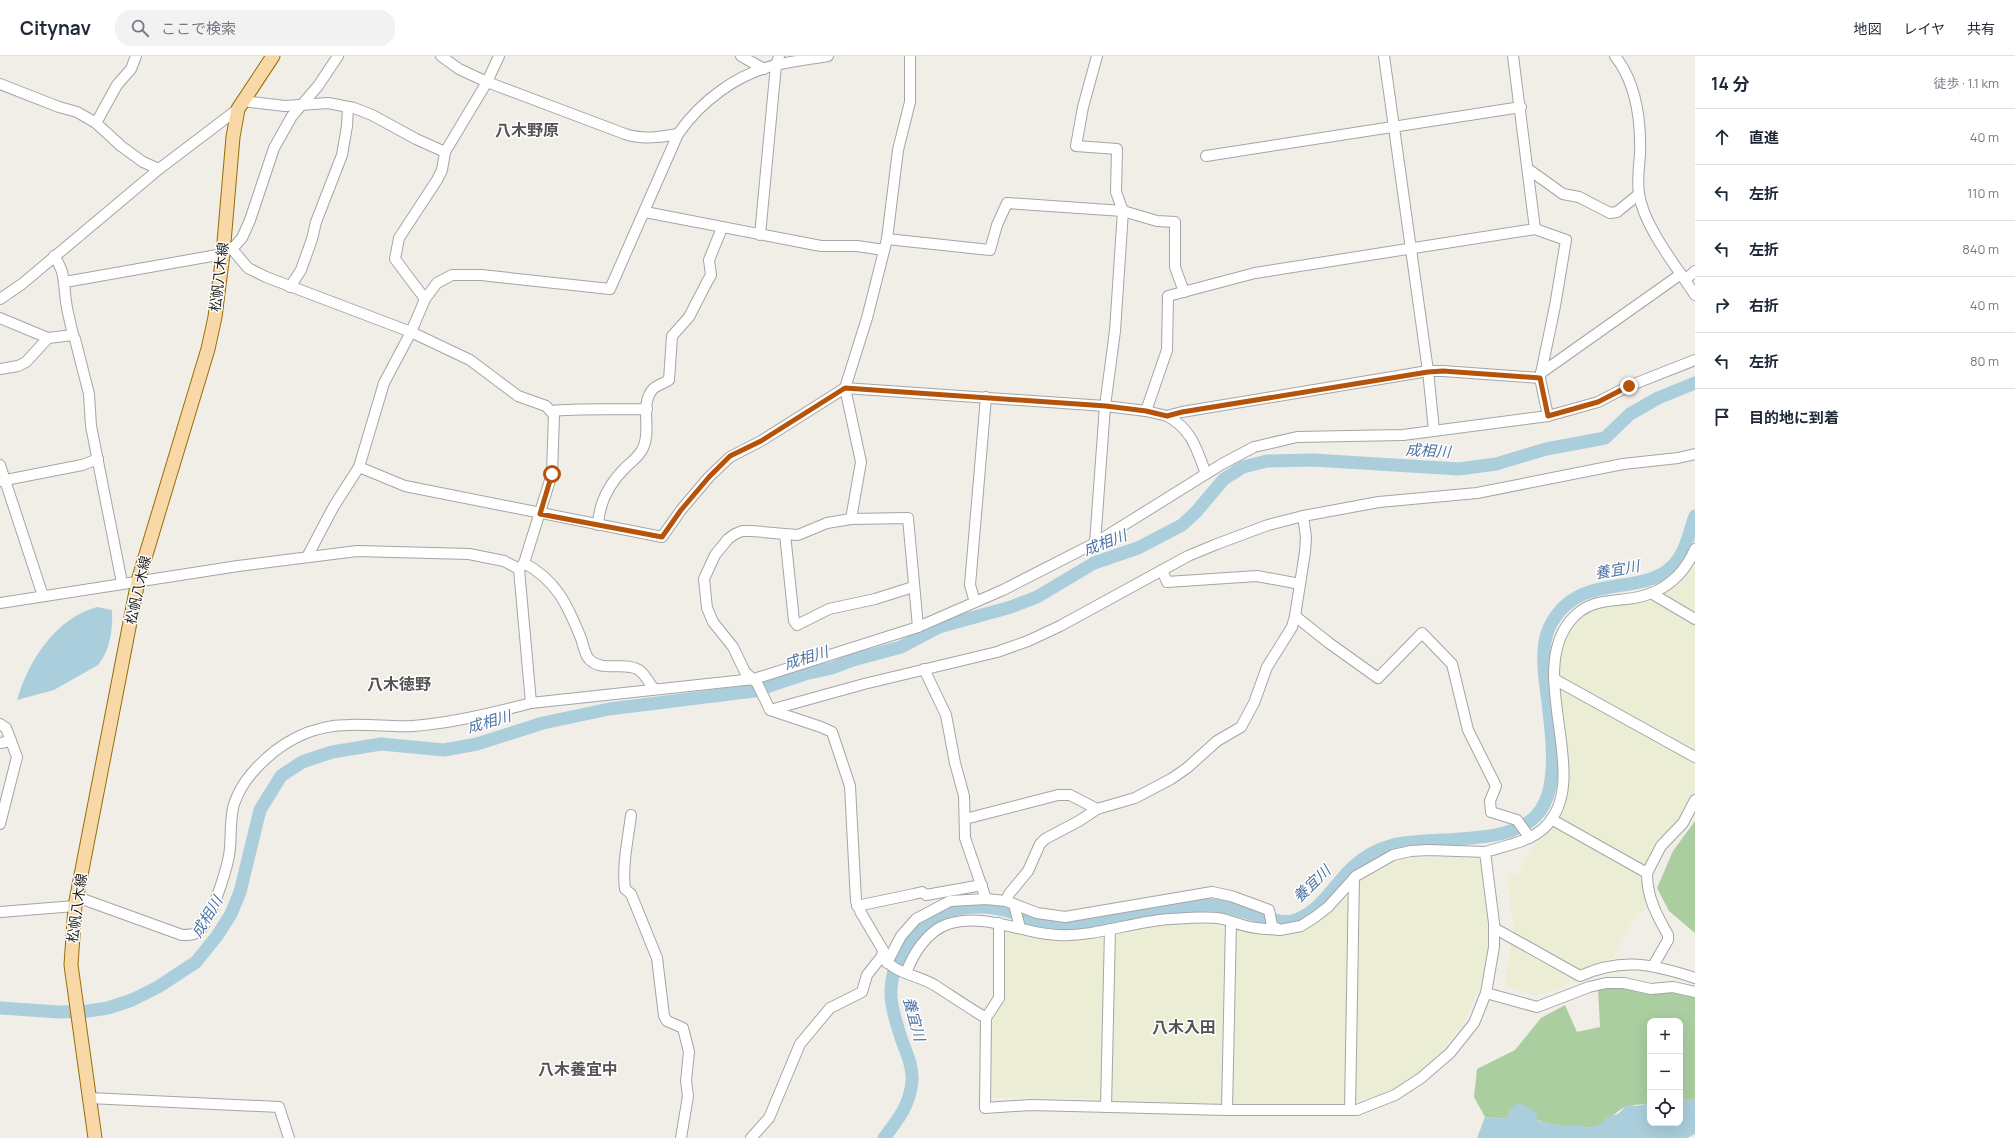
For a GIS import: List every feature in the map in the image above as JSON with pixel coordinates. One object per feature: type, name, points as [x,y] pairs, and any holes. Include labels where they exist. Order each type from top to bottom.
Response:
[{"type":"main road","name":"松帆八木線","points":[[95,1138],[81,1028],[71,966],[76,902],[138,581],[201,378],[214,317],[226,250],[233,138],[240,105],[273,56]]},
{"type":"street","points":[[96,123],[117,86],[131,69],[136,56]]},
{"type":"street","points":[[65,282],[226,250],[242,238],[250,220],[274,148],[292,116],[318,86],[338,56]]},
{"type":"street","points":[[441,56],[459,69],[487,82],[635,137],[678,134]]},
{"type":"street","points":[[425,299],[395,259],[399,238],[437,180],[442,170],[445,152],[487,82],[499,56]]},
{"type":"street","points":[[741,56],[764,69]]},
{"type":"street","points":[[307,557],[334,506],[359,468],[384,383],[411,332],[425,299],[437,283],[452,275],[481,275],[610,289],[678,134],[691,115],[723,88],[746,75],[764,69],[777,60],[828,56]]},
{"type":"street","points":[[851,519],[861,462],[845,388],[867,318],[887,239],[898,150],[910,102],[910,56]]},
{"type":"street","points":[[1095,543],[1106,406],[1115,331],[1123,211],[1116,192],[1117,148],[1076,146],[1083,107],[1097,56]]},
{"type":"street","points":[[1384,56],[1428,372],[1434,430]]},
{"type":"street","points":[[1513,56],[1521,107],[1535,230]]},
{"type":"street","points":[[1615,56],[1629,81],[1641,125],[1639,194],[1643,209],[1664,249],[1695,295]]},
{"type":"street","points":[[760,235],[777,60]]},
{"type":"street","points":[[0,84],[59,107],[77,112],[96,123],[121,146],[143,162],[160,169]]},
{"type":"street","points":[[0,299],[22,284],[54,256],[240,105],[285,106],[328,103],[348,107],[372,115],[416,139],[445,152]]},
{"type":"street","points":[[290,287],[300,270],[312,239],[316,222],[342,155],[347,126],[348,107]]},
{"type":"street","points":[[1206,156],[1521,107]]},
{"type":"street","points":[[1528,169],[1563,194],[1579,197],[1610,213],[1617,212],[1639,194]]},
{"type":"street","points":[[887,239],[990,250],[997,225],[1007,203],[1123,211],[1157,221],[1175,222],[1175,267],[1184,292]]},
{"type":"street","points":[[645,212],[821,246],[858,246],[884,250]]},
{"type":"street","points":[[598,525],[600,507],[608,489],[618,475],[636,458],[643,448],[646,437],[647,409],[650,395],[654,387],[669,380],[672,336],[689,317],[711,274],[710,256],[722,228]]},
{"type":"street","points":[[1146,411],[1167,350],[1168,296],[1255,273],[1535,230],[1566,240],[1555,306],[1541,375],[1548,416]]},
{"type":"street","points":[[226,250],[248,268],[290,287],[411,332],[470,360],[518,396],[546,406],[554,414],[552,474],[540,514],[521,566],[532,703]]},
{"type":"street","points":[[54,256],[59,262],[65,282],[65,300],[89,394],[91,426],[122,583]]},
{"type":"street","points":[[1167,416],[1182,412],[1428,372],[1443,371],[1541,375],[1683,277],[1695,271]]},
{"type":"street","points":[[0,318],[48,338],[73,335]]},
{"type":"street","points":[[0,369],[18,366],[26,362],[48,338]]},
{"type":"street","points":[[0,912],[76,902],[182,935],[198,932],[203,928],[212,909],[224,876],[229,856],[234,805],[242,786],[261,764],[293,738],[331,726],[413,726],[498,711],[532,703],[654,689],[755,681],[918,627],[1003,590],[1095,543],[1206,474],[1254,447],[1297,437],[1403,435],[1548,416],[1598,402],[1629,386],[1695,360]]},
{"type":"street","points":[[359,468],[405,486],[662,537],[686,504],[709,477],[730,456],[761,441],[845,388],[1106,406],[1146,411],[1167,416],[1185,428],[1195,445],[1206,474]]},
{"type":"street","points":[[975,602],[970,585],[986,397]]},
{"type":"street","points":[[551,411],[577,408],[605,411],[647,409]]},
{"type":"street","points":[[768,706],[997,652],[1028,641],[1104,603],[1162,570],[1217,544],[1268,525],[1303,516],[1379,502],[1477,493],[1623,464],[1678,458],[1695,454]]},
{"type":"street","points":[[2,480],[82,465],[98,459]]},
{"type":"street","points":[[0,465],[2,480],[43,596]]},
{"type":"street","points":[[1020,928],[1009,894],[1028,871],[1040,844],[1044,839],[1079,821],[1097,809],[1135,798],[1171,779],[1187,768],[1217,741],[1241,727],[1254,703],[1267,667],[1292,628],[1300,584],[1306,537],[1303,516]]},
{"type":"street","points":[[918,627],[913,586],[908,518],[851,519],[827,523],[798,535],[747,531],[735,534],[728,539],[715,555],[704,579],[707,608],[713,622],[733,647],[745,672],[755,681],[768,706],[832,732],[850,786],[858,906],[883,950],[886,961],[906,973],[935,986],[949,997],[986,1018]]},
{"type":"street","points":[[785,534],[794,621],[797,625],[829,609],[875,599],[913,586]]},
{"type":"street","points":[[906,973],[916,952],[925,941],[946,925],[957,921],[980,920],[1058,935],[1075,935],[1170,919],[1213,918],[1253,928],[1301,926],[1328,907],[1354,878],[1393,855],[1411,851],[1452,850],[1486,852],[1530,838],[1543,829],[1551,819],[1560,798],[1563,766],[1554,679],[1559,644],[1563,630],[1571,620],[1593,604],[1651,593],[1663,587],[1681,573],[1690,561],[1695,549]]},
{"type":"street","points":[[0,603],[122,583],[357,551],[469,554],[504,561],[542,574],[555,587],[568,606],[588,659],[599,665],[634,667],[640,671],[654,689]]},
{"type":"street","points":[[1162,570],[1167,582],[1257,576],[1300,584]]},
{"type":"street","points":[[1651,593],[1695,619]]},
{"type":"street","points":[[1295,616],[1329,643],[1378,678],[1422,633],[1452,664],[1468,730],[1496,786],[1490,801],[1491,812],[1517,820],[1530,838]]},
{"type":"street","points":[[924,669],[946,714],[955,763],[964,796],[965,838],[986,899]]},
{"type":"street","points":[[1554,679],[1695,757]]},
{"type":"street","points":[[0,724],[6,728],[17,757],[0,824]]},
{"type":"street","points":[[0,743],[11,740]]},
{"type":"street","points":[[965,819],[1058,795],[1070,795],[1097,809]]},
{"type":"street","points":[[1653,966],[1668,940],[1668,935],[1652,908],[1647,885],[1647,873],[1661,846],[1683,823],[1695,800]]},
{"type":"street","points":[[632,815],[625,864],[626,889],[631,894],[657,958],[664,1016],[667,1021],[683,1028],[689,1052],[686,1081],[688,1096],[681,1138]]},
{"type":"street","points":[[1551,819],[1647,873]]},
{"type":"street","points":[[999,923],[999,998],[986,1018],[985,1108],[1031,1105],[1227,1110],[1357,1110],[1395,1096],[1421,1078],[1462,1039],[1474,1024],[1486,993],[1494,947],[1494,928],[1486,852]]},
{"type":"street","points":[[1350,1110],[1354,878]]},
{"type":"street","points":[[858,906],[922,892],[926,895],[982,885]]},
{"type":"street","points":[[751,1138],[769,1118],[800,1044],[830,1008],[862,992],[867,975],[886,961],[901,936],[916,919],[950,902],[986,899],[1012,904],[1037,913],[1065,917],[1212,892],[1231,896],[1269,910],[1276,928]]},
{"type":"street","points":[[1227,1110],[1231,922]]},
{"type":"street","points":[[1494,928],[1580,976],[1599,967],[1631,964],[1653,966],[1695,978]]},
{"type":"street","points":[[1106,1107],[1110,929]]},
{"type":"street","points":[[1486,993],[1537,1007],[1589,987],[1606,983],[1624,983],[1651,989],[1673,987],[1695,992]]},
{"type":"street","points":[[89,1098],[278,1107],[289,1138]]},
{"type":"green space","points":[[1695,560],[1695,614],[1660,594],[1684,575]]},
{"type":"green space","points":[[1650,600],[1695,625],[1695,753],[1559,678],[1560,654],[1568,631],[1578,619],[1590,611],[1605,606]]},
{"type":"green space","points":[[1559,688],[1695,763],[1695,790],[1679,818],[1661,840],[1644,866],[1558,817],[1567,786],[1568,763],[1568,737]]},
{"type":"green space","points":[[1695,821],[1695,933],[1669,911],[1657,888],[1673,851]]},
{"type":"green space","points":[[1553,827],[1644,877],[1647,908],[1637,913],[1613,958],[1579,970],[1514,933],[1507,874],[1512,871],[1518,875],[1539,837]]},
{"type":"green space","points":[[1457,856],[1468,859],[1480,858],[1488,918],[1487,954],[1480,987],[1463,1023],[1438,1057],[1409,1082],[1374,1097],[1354,1101],[1360,881],[1402,859]]},
{"type":"green space","points":[[1349,896],[1345,1104],[1232,1105],[1236,929],[1255,934],[1279,935],[1299,933],[1324,919]]},
{"type":"green space","points":[[1175,923],[1209,924],[1224,929],[1222,1105],[1110,1102],[1116,934]]},
{"type":"green space","points":[[1005,929],[1062,942],[1104,937],[1103,1099],[991,1097],[992,1022],[1004,999]]},
{"type":"green space","points":[[1511,943],[1579,979],[1537,996],[1505,986]]},
{"type":"green space","points":[[1614,986],[1653,994],[1668,991],[1695,997],[1695,1099],[1689,1101],[1683,1099],[1683,1018],[1647,1018],[1647,1103],[1623,1108],[1597,1127],[1592,1128],[1550,1124],[1510,1110],[1507,1119],[1485,1117],[1474,1097],[1477,1069],[1515,1050],[1541,1018],[1565,1005],[1577,1032],[1600,1027],[1598,988]]},
{"type":"water","points":[[97,607],[112,610],[110,639],[105,653],[98,665],[54,690],[17,700],[28,671],[36,656],[46,643],[69,621],[82,613]]},
{"type":"water","points":[[1683,1099],[1689,1101],[1695,1099],[1695,1134],[1687,1138],[1477,1138],[1485,1117],[1506,1119],[1510,1110],[1517,1103],[1531,1109],[1538,1121],[1564,1126],[1577,1125],[1590,1128],[1602,1124],[1605,1118],[1618,1114],[1627,1105],[1637,1106],[1647,1104],[1647,1126],[1683,1126]]},
{"type":"waterway","name":"成相川","points":[[0,1008],[59,1012],[88,1011],[108,1008],[132,1000],[158,987],[196,962],[217,936],[231,914],[240,892],[260,810],[281,776],[302,762],[332,752],[381,744],[444,750],[477,744],[543,723],[609,709],[754,691],[805,674],[832,668],[853,660],[901,647],[939,627],[1011,607],[1037,597],[1094,563],[1138,548],[1182,525],[1196,512],[1224,479],[1243,467],[1267,461],[1313,460],[1459,469],[1496,464],[1546,449],[1605,438],[1630,414],[1658,398],[1695,383]]},
{"type":"waterway","name":"養宜川","points":[[884,1138],[906,1105],[909,1098],[912,1081],[910,1064],[894,1016],[891,984],[893,973],[901,954],[920,928],[937,916],[947,912],[970,907],[1004,910],[1048,924],[1062,926],[1085,924],[1124,915],[1200,905],[1220,906],[1264,918],[1292,921],[1311,912],[1326,898],[1358,862],[1372,853],[1393,845],[1410,842],[1472,838],[1493,835],[1512,831],[1528,823],[1540,811],[1547,798],[1551,783],[1552,747],[1544,672],[1544,657],[1546,635],[1552,622],[1565,605],[1581,595],[1599,589],[1651,579],[1667,571],[1682,553],[1695,516]]},
{"type":"district","name":"八木野原","points":[[527,130]]},
{"type":"district","name":"八木徳野","points":[[399,684]]},
{"type":"district","name":"八木入田","points":[[1184,1027]]},
{"type":"district","name":"八木養宜中","points":[[578,1069]]},
{"type":"route","points":[[552,474],[540,514],[662,537],[681,510],[709,477],[730,456],[761,441],[845,388],[1106,406],[1146,411],[1167,416],[1182,412],[1428,372],[1443,371],[1540,378],[1548,416],[1598,402],[1629,386]]}]
